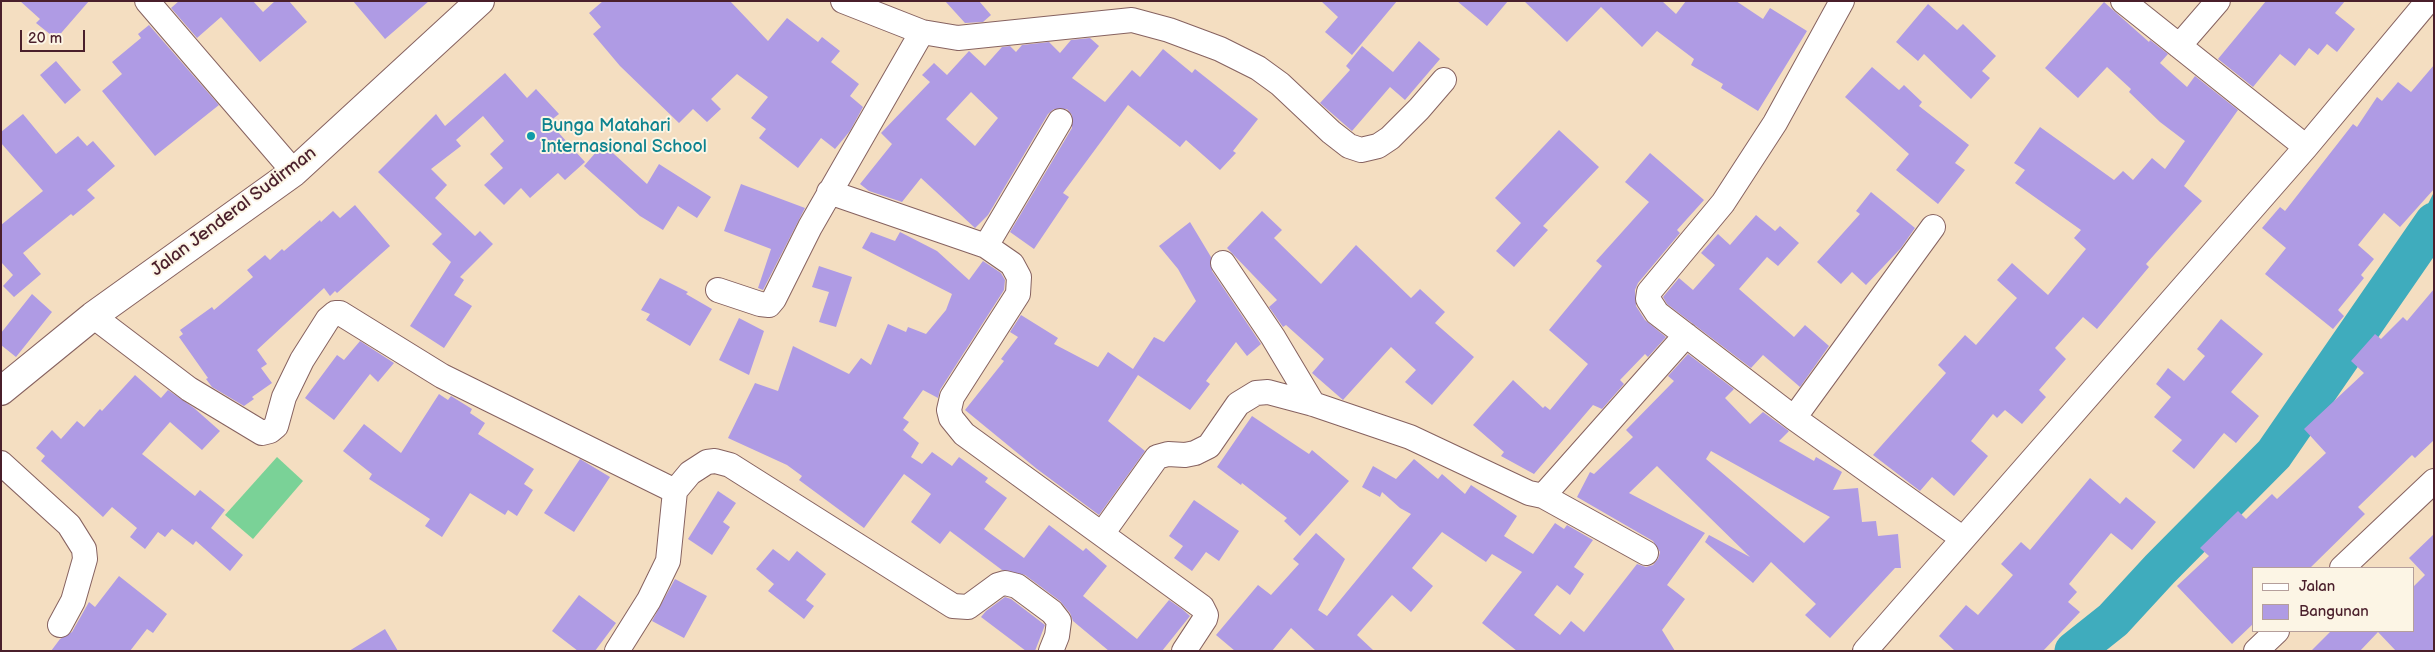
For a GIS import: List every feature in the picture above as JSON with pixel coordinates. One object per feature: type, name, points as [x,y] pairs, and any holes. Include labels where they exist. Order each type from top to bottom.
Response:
[{"type":"street","points":[[147,1],[294,172]]},
{"type":"street","name":"Jalan Jenderal Sudirman","points":[[1,391],[93,316],[294,172],[480,1]]},
{"type":"street","points":[[843,1],[922,32],[958,38],[1132,20],[1169,30],[1220,49],[1258,68],[1331,132],[1349,146],[1361,150],[1378,146],[1390,138],[1420,109],[1444,80]]},
{"type":"street","points":[[1842,1],[1775,123],[1723,203],[1649,292],[1648,299],[1657,313],[1794,418],[1962,538]]},
{"type":"street","points":[[2123,1],[2306,147]]},
{"type":"street","points":[[2179,46],[2218,1]]},
{"type":"street","points":[[1865,651],[2306,147],[2428,1]]},
{"type":"street","points":[[718,290],[760,304],[771,303],[829,192],[922,32]]},
{"type":"street","points":[[986,246],[1060,121]]},
{"type":"street","points":[[829,192],[928,228],[986,246],[1012,264],[1019,277],[1018,294],[952,397],[949,410],[951,418],[964,434],[1204,609],[1205,619],[1184,651]]},
{"type":"street","points":[[1794,418],[1932,226]]},
{"type":"street","points":[[1223,263],[1273,336],[1313,404]]},
{"type":"street","points":[[93,316],[189,389],[262,433],[270,431],[276,426],[284,397],[302,360],[328,319],[340,313],[442,376],[675,491]]},
{"type":"street","points":[[1542,496],[1686,335]]},
{"type":"street","points":[[1102,534],[1157,457],[1168,454],[1185,455],[1195,453],[1209,446],[1238,404],[1256,393],[1268,392],[1313,404],[1410,437],[1529,493],[1542,496],[1646,553]]},
{"type":"street","points":[[1,462],[69,525],[84,549],[85,559],[73,601],[60,625]]},
{"type":"street","points":[[617,651],[649,600],[668,561],[675,491],[698,467],[707,462],[723,462],[953,606],[968,607],[998,585],[1011,584],[1052,612],[1058,621],[1057,636],[1051,651]]},
{"type":"street","points":[[2343,567],[2434,481]]},
{"type":"street","points":[[2256,651],[2276,632]]},
{"type":"green space","points":[[277,457],[303,481],[253,539],[225,515]]},
{"type":"water","points":[[2434,192],[2434,248],[2353,348],[2343,339],[2412,236]]},
{"type":"building","points":[[20,1],[89,1],[56,39],[36,23],[40,19]]},
{"type":"building","points":[[179,1],[253,1],[263,12],[275,1],[289,1],[307,22],[260,62],[221,17],[197,38],[171,8]]},
{"type":"building","points":[[353,1],[429,1],[385,39]]},
{"type":"building","points":[[603,1],[730,1],[768,41],[787,18],[818,42],[822,37],[840,51],[831,62],[859,84],[850,96],[863,107],[850,131],[835,149],[821,138],[798,168],[759,138],[766,129],[751,118],[768,97],[737,74],[711,99],[721,109],[707,122],[693,109],[679,123],[620,66],[593,34],[601,27],[589,13]]},
{"type":"building","points":[[945,1],[979,1],[991,15],[983,22],[965,23]]},
{"type":"building","points":[[1321,1],[1397,1],[1352,55],[1325,32],[1338,17]]},
{"type":"building","points":[[1457,1],[1508,1],[1487,26]]},
{"type":"building","points":[[1524,1],[1662,1],[1676,14],[1686,1],[1736,1],[1763,19],[1770,8],[1807,31],[1758,111],[1721,88],[1723,84],[1691,65],[1694,59],[1657,31],[1642,47],[1601,7],[1567,42]]},
{"type":"building","points":[[2266,1],[2345,1],[2335,13],[2355,29],[2337,52],[2327,44],[2318,55],[2309,48],[2295,66],[2280,54],[2253,87],[2218,59]]},
{"type":"building","points":[[2104,2],[2149,42],[2150,40],[2168,54],[2160,63],[2187,87],[2195,76],[2238,110],[2184,186],[2202,201],[2146,264],[2149,267],[2097,329],[2083,317],[2055,348],[2066,359],[2039,390],[2046,397],[2022,424],[2005,410],[1997,418],[1993,414],[1971,441],[1988,456],[1954,496],[1932,477],[1920,491],[1873,455],[1946,373],[1938,365],[1965,335],[1976,345],[2017,298],[1997,280],[2012,263],[2048,295],[2086,249],[2074,238],[2081,230],[2015,183],[2025,170],[2014,163],[2040,127],[2114,180],[2123,171],[2133,180],[2152,158],[2165,169],[2185,141],[2160,122],[2129,92],[2131,89],[2107,67],[2078,98],[2045,68]]},
{"type":"building","points":[[1928,4],[1957,30],[1963,24],[1996,56],[1982,71],[1990,78],[1971,99],[1924,54],[1918,61],[1896,42]]},
{"type":"building","points":[[149,25],[219,105],[155,156],[102,91],[122,74],[112,62],[141,38],[138,34]]},
{"type":"building","points":[[1090,38],[1099,46],[1072,78],[1105,102],[1132,70],[1140,77],[1163,49],[1192,73],[1195,69],[1258,119],[1233,151],[1236,153],[1220,170],[1186,140],[1180,147],[1128,105],[1063,193],[1069,197],[1034,249],[1010,232],[1072,128],[1072,115],[1067,109],[1054,109],[1048,114],[988,215],[975,228],[921,178],[902,202],[869,191],[860,184],[892,144],[881,133],[930,82],[922,75],[934,63],[947,75],[969,51],[985,66],[1002,47],[1010,46],[1016,52],[1022,45],[1049,42],[1060,53],[1071,40]],"holes":[[[971,92],[998,118],[975,146],[946,119]]]},
{"type":"building","points":[[1419,41],[1440,59],[1405,100],[1390,87],[1352,131],[1320,103],[1350,70],[1346,66],[1362,46],[1393,72]]},
{"type":"building","points":[[56,61],[81,90],[65,104],[40,75]]},
{"type":"building","points":[[2434,65],[2434,189],[2400,227],[2384,213],[2358,245],[2374,259],[2361,275],[2364,278],[2338,310],[2344,316],[2333,329],[2265,274],[2286,248],[2262,228],[2280,207],[2285,211],[2353,124],[2357,127],[2377,97],[2382,101],[2398,82],[2411,92]]},
{"type":"building","points":[[1872,67],[1899,90],[1904,85],[1922,102],[1919,106],[1969,145],[1955,163],[1965,170],[1938,204],[1896,170],[1909,154],[1845,97]]},
{"type":"building","points":[[505,73],[527,98],[536,89],[559,114],[549,122],[585,162],[565,180],[558,173],[530,198],[521,188],[504,205],[484,185],[503,168],[490,154],[504,141],[483,116],[456,140],[461,146],[431,169],[447,185],[435,198],[475,236],[480,231],[493,244],[460,277],[464,280],[454,295],[472,306],[444,348],[410,326],[451,262],[432,244],[442,234],[378,172],[436,114],[445,126]]},
{"type":"building","points":[[23,114],[56,154],[78,136],[87,146],[93,141],[115,166],[87,190],[95,198],[73,216],[71,214],[23,253],[41,274],[14,297],[3,286],[13,275],[1,262],[1,225],[43,191],[1,143],[1,132]]},
{"type":"building","points":[[1559,130],[1599,167],[1543,226],[1548,230],[1514,267],[1496,251],[1521,223],[1495,198]]},
{"type":"building","points":[[603,144],[647,184],[659,164],[711,197],[697,218],[678,206],[663,230],[640,216],[584,166]]},
{"type":"building","points":[[1650,153],[1704,200],[1677,230],[1680,233],[1638,283],[1635,290],[1636,306],[1645,320],[1666,337],[1648,357],[1645,354],[1620,380],[1624,384],[1602,409],[1593,405],[1534,474],[1501,456],[1504,452],[1473,425],[1513,380],[1543,408],[1545,406],[1550,410],[1588,364],[1549,330],[1602,266],[1596,261],[1649,202],[1625,182]]},
{"type":"building","points":[[741,184],[805,208],[763,290],[758,288],[771,249],[724,231]]},
{"type":"building","points":[[1871,192],[1915,228],[1901,248],[1866,285],[1852,272],[1841,284],[1817,262],[1860,214],[1856,211]]},
{"type":"building","points":[[355,205],[390,246],[337,293],[335,291],[330,296],[324,288],[257,350],[267,364],[261,368],[272,383],[252,397],[254,399],[244,406],[212,387],[206,379],[208,378],[179,337],[183,334],[180,330],[212,307],[214,310],[253,277],[247,270],[265,255],[270,260],[333,211],[340,218]]},
{"type":"building","points":[[1262,211],[1282,230],[1274,238],[1321,284],[1356,245],[1411,298],[1420,289],[1445,312],[1435,323],[1474,357],[1432,405],[1405,382],[1416,370],[1391,347],[1343,400],[1312,373],[1324,359],[1286,325],[1283,327],[1269,307],[1277,300],[1227,248]]},
{"type":"building","points":[[1756,215],[1775,231],[1780,226],[1799,243],[1778,266],[1767,257],[1739,289],[1794,337],[1805,325],[1829,346],[1800,387],[1763,355],[1751,368],[1667,304],[1663,297],[1679,278],[1693,290],[1715,265],[1701,253],[1718,234],[1730,245]]},
{"type":"building","points":[[1190,222],[1211,257],[1212,271],[1261,344],[1247,356],[1236,342],[1206,381],[1210,384],[1190,410],[1138,375],[1108,421],[1145,451],[1099,515],[1037,469],[965,410],[1004,361],[1001,359],[1018,337],[1010,332],[1021,315],[1058,338],[1054,344],[1098,367],[1108,352],[1133,369],[1154,337],[1164,342],[1196,301],[1178,269],[1159,246]]},
{"type":"building","points":[[871,232],[895,241],[900,232],[937,251],[969,280],[983,261],[1001,273],[1005,280],[1004,290],[940,390],[938,398],[923,390],[903,418],[909,422],[903,430],[919,443],[911,457],[922,464],[932,452],[952,466],[959,457],[988,478],[985,482],[1007,498],[984,529],[1024,558],[1049,525],[1083,551],[1086,548],[1107,566],[1083,596],[1137,639],[1169,600],[1182,609],[1190,616],[1162,651],[1109,651],[1073,621],[1070,613],[1060,601],[1025,575],[1002,570],[950,531],[940,544],[911,522],[931,494],[904,474],[864,528],[799,480],[802,476],[787,465],[728,438],[755,383],[778,391],[793,346],[849,374],[861,358],[871,365],[888,324],[906,332],[908,327],[926,334],[946,310],[952,294],[862,248]]},
{"type":"building","points":[[819,266],[852,277],[836,327],[819,322],[829,292],[812,287]]},
{"type":"building","points":[[660,278],[688,292],[686,294],[712,309],[690,346],[646,320],[650,314],[641,310]]},
{"type":"building","points":[[2434,289],[2434,440],[2415,458],[2412,455],[2358,507],[2365,514],[2311,567],[2252,567],[2252,625],[2232,644],[2177,586],[2209,556],[2200,548],[2238,511],[2246,519],[2272,494],[2277,499],[2326,453],[2304,429],[2364,373],[2351,361],[2375,334],[2381,339],[2403,317],[2407,321]]},
{"type":"building","points":[[32,294],[52,312],[16,357],[1,345],[1,333]]},
{"type":"building","points":[[739,318],[764,331],[749,375],[719,360]]},
{"type":"building","points":[[2221,319],[2263,354],[2231,392],[2259,416],[2236,443],[2224,433],[2194,469],[2172,451],[2182,440],[2154,417],[2171,397],[2156,384],[2168,368],[2184,381],[2205,356],[2197,349]]},
{"type":"building","points":[[360,341],[394,363],[378,382],[370,374],[334,420],[305,398],[337,355],[344,360]]},
{"type":"building","points":[[1688,354],[1734,389],[1725,398],[1750,424],[1763,412],[1789,431],[1779,441],[1814,461],[1816,457],[1842,472],[1833,490],[1858,488],[1862,522],[1876,521],[1878,536],[1898,534],[1901,568],[1895,568],[1830,638],[1805,615],[1816,604],[1771,562],[1753,583],[1705,542],[1709,535],[1750,557],[1657,466],[1629,493],[1705,533],[1667,585],[1685,599],[1662,630],[1675,651],[1517,651],[1482,623],[1522,572],[1492,554],[1486,562],[1442,532],[1412,568],[1433,586],[1411,612],[1392,595],[1357,635],[1374,651],[1316,651],[1291,628],[1272,651],[1235,651],[1216,635],[1258,585],[1271,595],[1299,564],[1293,559],[1316,533],[1345,559],[1318,610],[1327,616],[1411,514],[1400,508],[1382,492],[1380,497],[1362,487],[1373,466],[1396,479],[1414,459],[1438,479],[1442,474],[1465,494],[1471,485],[1517,516],[1504,536],[1533,554],[1555,523],[1564,529],[1567,525],[1593,540],[1574,567],[1584,574],[1570,595],[1557,585],[1534,615],[1560,635],[1571,621],[1584,632],[1637,564],[1646,567],[1653,565],[1658,559],[1660,552],[1653,541],[1577,497],[1590,472],[1594,474],[1633,437],[1626,430],[1674,381],[1668,376]],"holes":[[[1711,451],[1830,517],[1804,543],[1706,459]]]},
{"type":"building","points":[[135,375],[161,398],[168,390],[194,408],[220,431],[202,450],[170,422],[142,454],[195,496],[200,490],[225,510],[211,528],[243,555],[230,571],[196,541],[193,545],[172,529],[165,537],[158,532],[145,549],[130,537],[137,528],[112,507],[103,517],[41,461],[45,456],[36,448],[52,430],[61,439],[77,421],[84,427],[100,409],[102,411]]},
{"type":"building","points":[[439,394],[448,400],[451,396],[472,409],[470,413],[485,423],[478,434],[534,469],[524,484],[533,490],[517,516],[508,510],[505,515],[470,493],[442,537],[425,526],[430,519],[369,479],[372,474],[343,451],[364,424],[401,453]]},
{"type":"building","points":[[1252,416],[1309,454],[1312,450],[1349,481],[1300,536],[1284,521],[1287,518],[1242,483],[1241,485],[1217,467]]},
{"type":"building","points":[[580,459],[610,477],[574,532],[544,513]]},
{"type":"building","points":[[2090,478],[2120,504],[2126,497],[2156,522],[2132,550],[2111,533],[2069,584],[2077,592],[2068,602],[2080,612],[2043,651],[1955,651],[1939,636],[1966,605],[1978,615],[2013,575],[2001,564],[2021,542],[2030,550]]},
{"type":"building","points":[[718,491],[736,503],[723,522],[730,527],[712,555],[688,539]]},
{"type":"building","points":[[1194,500],[1239,531],[1219,561],[1206,552],[1192,571],[1174,558],[1183,546],[1169,536]]},
{"type":"building","points":[[2434,534],[2434,651],[2396,651],[2378,632],[2415,632],[2415,585],[2425,575],[2409,558]]},
{"type":"building","points":[[773,549],[789,561],[797,551],[826,574],[806,600],[814,606],[804,619],[768,591],[774,584],[756,569]]},
{"type":"building","points":[[119,576],[167,614],[153,633],[147,629],[130,651],[51,651],[60,639],[72,632],[89,602],[95,607]]},
{"type":"building","points":[[675,579],[707,596],[684,638],[652,621]]},
{"type":"building","points":[[579,595],[616,623],[595,651],[578,651],[552,631]]},
{"type":"building","points":[[1005,597],[1011,599],[1045,625],[1035,651],[1026,651],[981,617]]},
{"type":"building","points":[[385,629],[398,651],[349,651]]},
{"type":"building","points":[[2330,632],[2378,632],[2360,651],[2311,651]]},
{"type":"waterway","points":[[2074,651],[2113,620],[2160,569],[2274,454],[2434,222]]},
{"type":"place","name":"Bunga Matahari Internasional School","points":[[531,136]]}]
